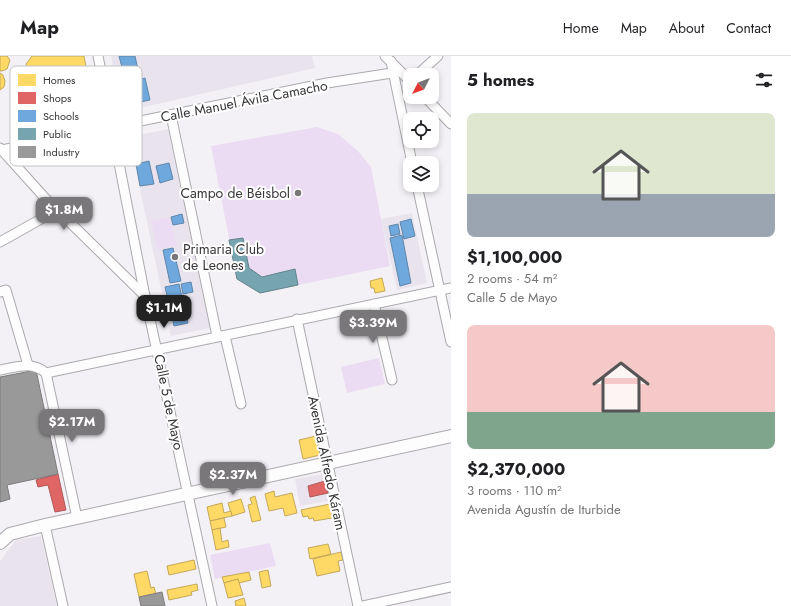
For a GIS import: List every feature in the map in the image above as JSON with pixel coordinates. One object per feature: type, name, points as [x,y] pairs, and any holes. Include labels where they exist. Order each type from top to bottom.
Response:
[{"type":"street","name":"Calle 5 de Mayo","points":[[98,56],[100,66]]},
{"type":"street","points":[[425,68],[438,56]]},
{"type":"street","points":[[388,59],[410,156]]},
{"type":"street","points":[[388,59],[403,74]]},
{"type":"street","name":"Calle Manuel Ávila Camacho","points":[[142,121],[327,83],[392,73]]},
{"type":"street","points":[[432,104],[451,124]]},
{"type":"street","points":[[171,116],[221,336],[241,404]]},
{"type":"street","points":[[1,149],[10,159]]},
{"type":"street","points":[[17,166],[58,210],[145,296]]},
{"type":"street","name":"Calle 5 de Mayo","points":[[119,166],[145,296],[212,606]]},
{"type":"street","points":[[419,192],[451,342]]},
{"type":"street","points":[[0,242],[58,210]]},
{"type":"street","points":[[46,373],[297,319],[451,288]]},
{"type":"street","points":[[0,292],[6,290],[28,365]]},
{"type":"street","points":[[374,304],[392,380]]},
{"type":"street","name":"Avenida Alfredo Káram","points":[[297,319],[358,606]]},
{"type":"street","points":[[0,370],[28,365],[40,368],[46,373],[77,518]]},
{"type":"street","points":[[0,543],[5,534],[451,436]]},
{"type":"street","points":[[45,525],[63,606]]},
{"type":"street","points":[[363,606],[451,587]]},
{"type":"shaded area","points":[[111,56],[312,56],[315,68],[142,107],[142,66],[113,66]]},
{"type":"shaded area","name":"Campo de Béisbol","points":[[317,127],[338,134],[358,151],[371,167],[390,266],[260,293],[237,279],[211,146]]},
{"type":"shaded area","name":"Primaria Club de Leones","points":[[168,129],[210,328],[171,336],[135,166],[142,166],[142,134]]},
{"type":"shaded area","points":[[412,213],[427,283],[397,290],[381,219]]},
{"type":"shaded area","points":[[170,217],[177,245],[158,250],[151,221]]},
{"type":"shaded area","points":[[379,358],[385,384],[347,393],[341,367]]},
{"type":"shaded area","points":[[323,474],[328,501],[300,506],[295,479]]},
{"type":"shaded area","points":[[41,536],[57,606],[0,606],[0,561],[16,540]]},
{"type":"shaded area","points":[[270,543],[276,566],[215,579],[210,555]]},
{"type":"building: Homes","points":[[0,56],[7,56],[10,60],[7,69],[2,71],[0,71]]},
{"type":"building: Homes","points":[[32,56],[84,56],[86,66],[26,66],[26,64]]},
{"type":"building: Homes","points":[[0,73],[3,75],[5,81],[4,87],[0,90]]},
{"type":"building: Homes","points":[[382,278],[385,291],[375,293],[374,288],[371,288],[370,281]]},
{"type":"building: Homes","points":[[316,436],[320,455],[303,459],[299,440]]},
{"type":"building: Homes","points":[[274,491],[275,497],[292,493],[297,513],[285,516],[283,508],[269,511],[265,494]]},
{"type":"building: Homes","points":[[255,496],[261,520],[252,522],[248,505],[252,504],[250,498]]},
{"type":"building: Homes","points":[[241,499],[245,512],[232,516],[228,503]]},
{"type":"building: Homes","points":[[222,503],[224,513],[231,511],[232,516],[210,521],[207,507]]},
{"type":"building: Homes","points":[[330,504],[332,518],[314,521],[313,518],[309,519],[308,516],[303,517],[301,510]]},
{"type":"building: Homes","points":[[224,518],[226,527],[212,530],[210,521]]},
{"type":"building: Homes","points":[[220,528],[222,542],[228,540],[229,547],[216,550],[212,530]]},
{"type":"building: Homes","points":[[328,544],[331,554],[310,559],[308,548]]},
{"type":"building: Homes","points":[[341,552],[343,560],[338,561],[340,571],[317,576],[313,559]]},
{"type":"building: Homes","points":[[194,560],[196,569],[169,575],[167,566]]},
{"type":"building: Homes","points":[[268,570],[271,586],[262,588],[259,572]]},
{"type":"building: Homes","points":[[147,571],[151,588],[154,587],[156,594],[139,597],[134,574]]},
{"type":"building: Homes","points":[[249,572],[251,580],[239,583],[238,579],[224,583],[222,577]]},
{"type":"building: Homes","points":[[238,579],[243,595],[228,598],[224,583]]},
{"type":"building: Homes","points":[[197,584],[198,590],[191,592],[192,595],[169,600],[167,590]]},
{"type":"building: Homes","points":[[244,598],[246,606],[236,606],[235,601]]},
{"type":"building: Shops","points":[[58,474],[66,510],[55,512],[48,485],[38,487],[36,480]]},
{"type":"building: Shops","points":[[325,481],[328,493],[310,497],[308,486]]},
{"type":"building: Schools","points":[[119,56],[135,56],[137,66],[122,66]]},
{"type":"building: Schools","points":[[145,78],[150,100],[142,102],[142,79]]},
{"type":"building: Schools","points":[[149,161],[154,184],[140,186],[136,166],[142,166],[142,163]]},
{"type":"building: Schools","points":[[169,163],[173,179],[160,183],[156,166]]},
{"type":"building: Schools","points":[[182,214],[184,223],[173,225],[171,217]]},
{"type":"building: Schools","points":[[411,219],[415,236],[404,239],[400,222]]},
{"type":"building: Schools","points":[[398,224],[400,234],[391,236],[389,226]]},
{"type":"building: Schools","points":[[402,235],[411,283],[400,286],[390,238]]},
{"type":"building: Schools","points":[[173,248],[181,281],[170,283],[163,250]]},
{"type":"building: Schools","points":[[191,282],[193,292],[183,294],[181,284]]},
{"type":"building: Schools","points":[[179,284],[188,323],[174,326],[165,287]]},
{"type":"building: Public","points":[[243,238],[249,268],[262,277],[295,269],[298,285],[260,293],[237,279],[229,240]]},
{"type":"building: Industry","points":[[36,370],[58,474],[7,485],[10,499],[0,502],[0,377]]},
{"type":"building: Industry","points":[[162,592],[165,606],[141,606],[139,597]]},
{"type":"place","name":"Campo de Béisbol","points":[[298,193]]},
{"type":"place","name":"Primaria Club de Leones","points":[[175,257]]}]
